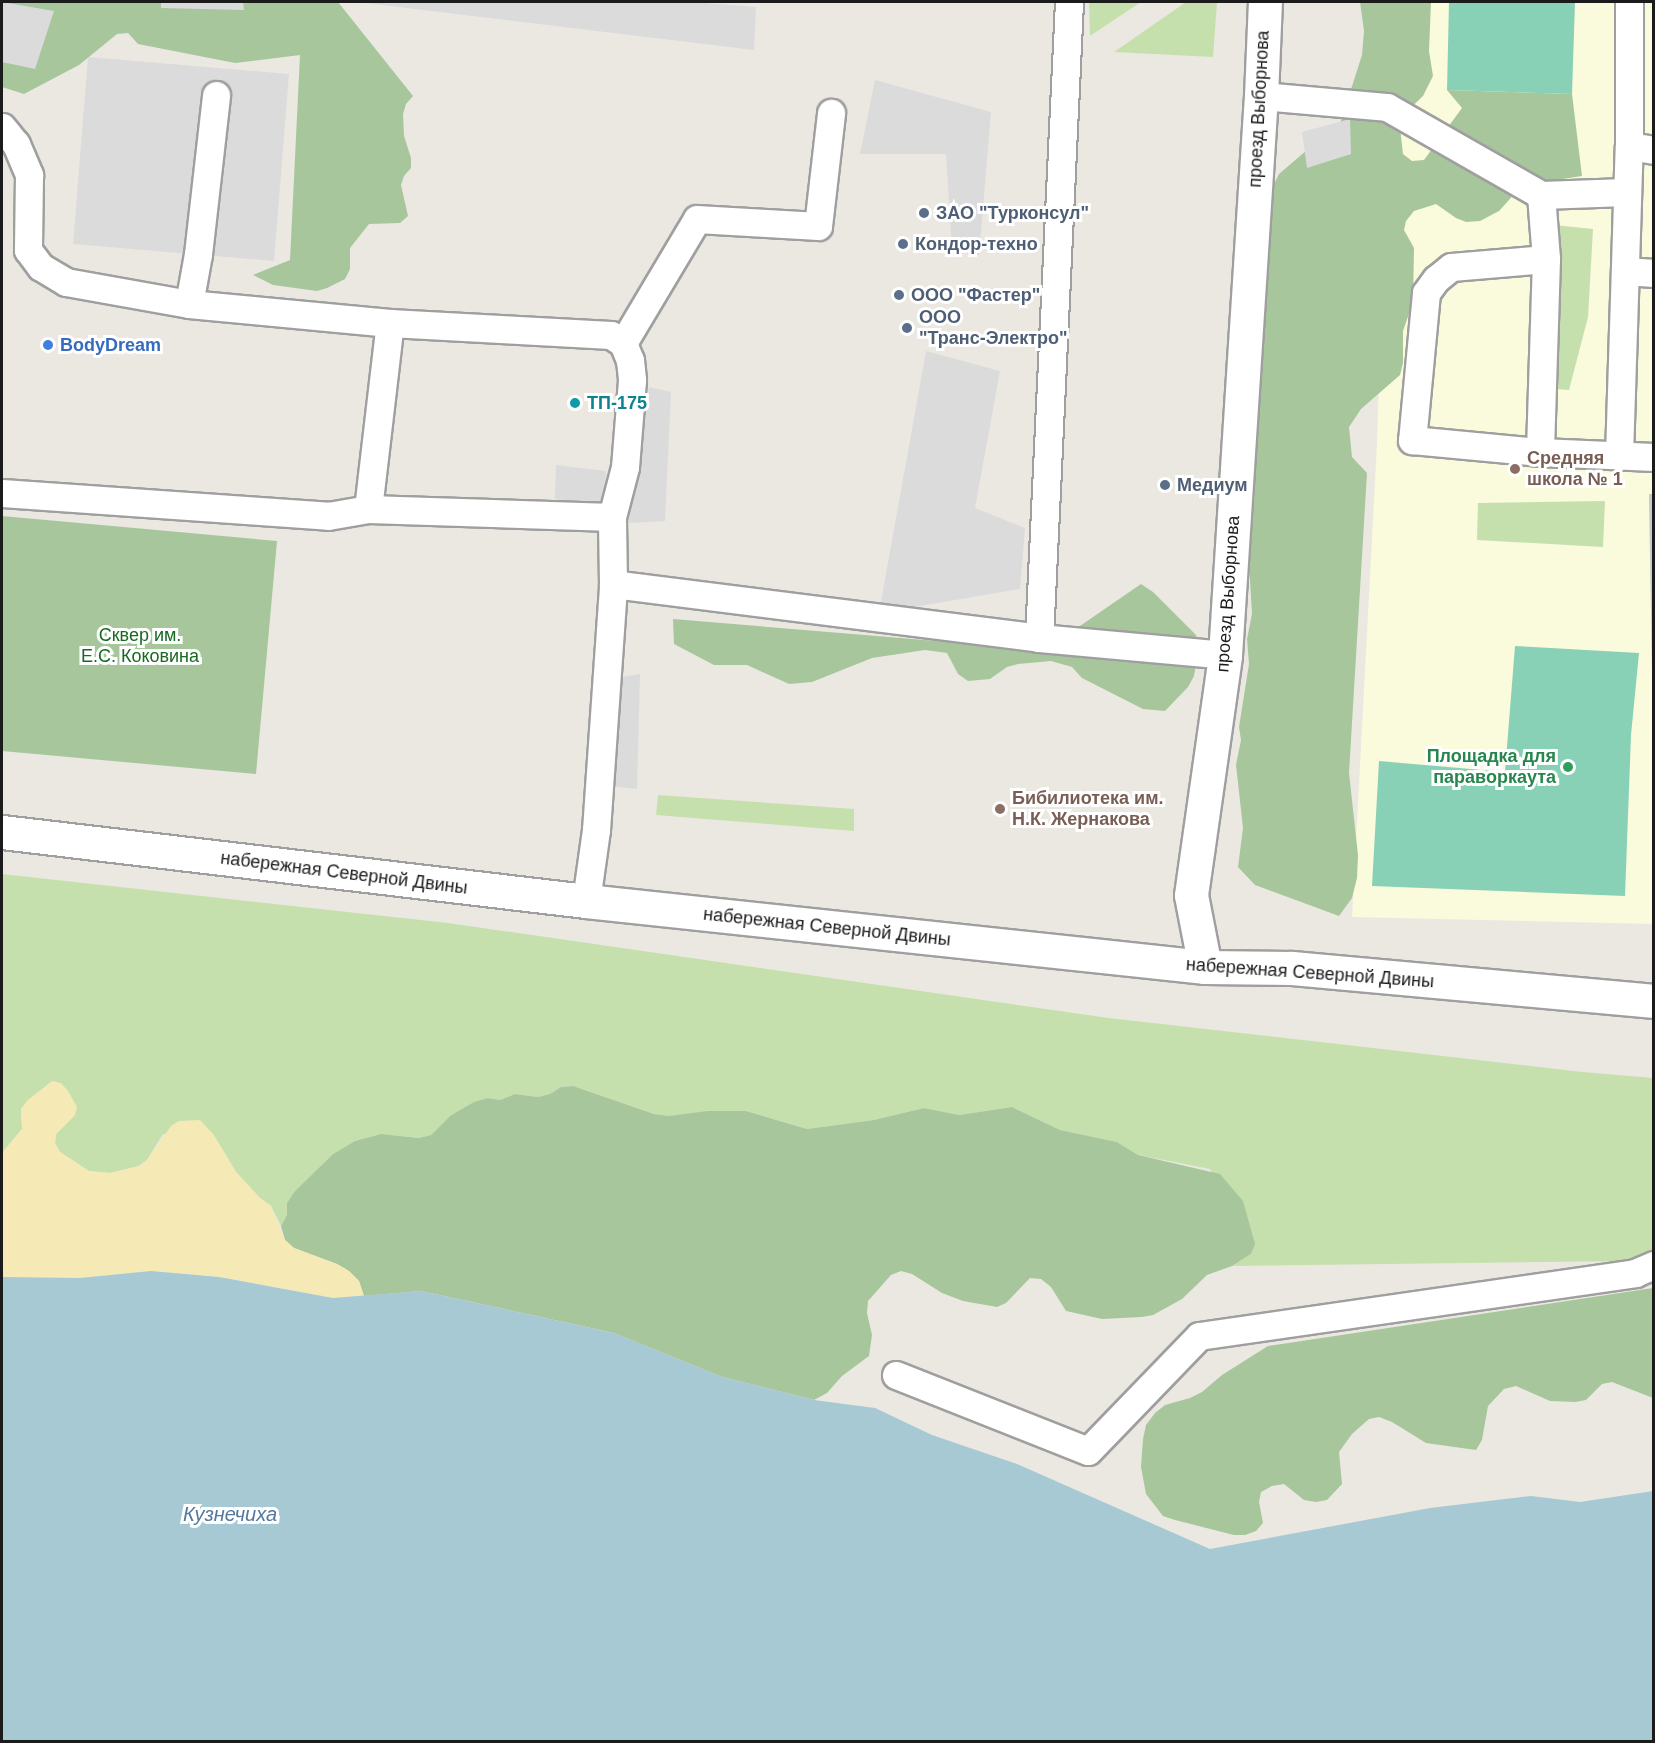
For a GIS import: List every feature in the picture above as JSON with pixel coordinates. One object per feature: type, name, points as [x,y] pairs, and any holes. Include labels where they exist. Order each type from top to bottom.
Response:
[{"type":"street","name":"проезд Выборнова","points":[[1205,967],[1191,895],[1225,655],[1265,2]]},
{"type":"street","name":"набережная Северной Двины","points":[[2,832],[586,901],[1205,967],[1292,968],[1653,1001]]},
{"type":"lane","points":[[1039,638],[1069,2]]},
{"type":"lane","points":[[1619,456],[1626,271],[1626,192],[1641,148],[1629,2]]},
{"type":"lane","points":[[189,304],[198,254],[216,95]]},
{"type":"lane","points":[[1261,96],[1387,107],[1541,195],[1626,192]]},
{"type":"lane","points":[[622,343],[697,219],[818,226],[831,113]]},
{"type":"lane","points":[[2,127],[16,144],[29,175],[28,250],[41,267],[66,282],[189,304],[390,322],[612,334],[622,343],[630,360],[632,380],[625,467],[612,518],[613,584],[596,830],[586,901]]},
{"type":"lane","points":[[1540,452],[1546,260],[1541,195]]},
{"type":"lane","points":[[1546,260],[1451,267],[1436,279],[1426,292],[1412,440],[1540,452],[1653,457]]},
{"type":"lane","points":[[1626,271],[1653,273]]},
{"type":"lane","points":[[368,509],[390,322]]},
{"type":"lane","points":[[2,493],[328,516],[368,509],[612,518]]},
{"type":"lane","points":[[613,584],[1039,638],[1225,655]]},
{"type":"lane","points":[[896,1375],[1088,1451],[1199,1336],[1635,1273],[1653,1265]]},
{"type":"shaded area","points":[[2,2],[54,11],[35,69],[2,62]]},
{"type":"shaded area","points":[[161,2],[243,2],[244,10],[161,8]]},
{"type":"shaded area","points":[[357,2],[692,2],[756,7],[754,50]]},
{"type":"shaded area","name":"Средняя школа № 1","points":[[1391,2],[1653,2],[1654,494],[1649,494],[1653,729],[1653,924],[1352,917],[1377,443]]},
{"type":"shaded area","points":[[88,57],[289,74],[274,261],[73,244]]},
{"type":"shaded area","points":[[875,80],[991,112],[979,255],[952,252],[946,154],[860,154]]},
{"type":"shaded area","points":[[1350,119],[1351,154],[1307,168],[1302,132]]},
{"type":"shaded area","points":[[926,351],[1000,371],[975,508],[1025,528],[1020,589],[879,613]]},
{"type":"shaded area","points":[[649,387],[671,392],[665,521],[628,523]]},
{"type":"shaded area","points":[[556,465],[606,471],[604,504],[555,499]]},
{"type":"shaded area","points":[[1649,494],[1654,494],[1653,729]]},
{"type":"shaded area","points":[[640,674],[637,789],[609,786],[616,678]]},
{"type":"green space","points":[[2,2],[338,2],[413,96],[406,104],[403,114],[404,136],[411,158],[411,168],[404,176],[401,185],[408,216],[400,223],[369,224],[350,248],[350,269],[345,279],[327,288],[317,291],[273,285],[253,275],[290,260],[300,55],[235,63],[138,44],[128,33],[117,34],[79,65],[24,94],[2,87]]},
{"type":"green space","points":[[1089,2],[1141,2],[1090,36]]},
{"type":"green space","points":[[1186,2],[1217,2],[1213,57],[1114,52]]},
{"type":"green space","points":[[1360,2],[1431,2],[1429,51],[1433,76],[1423,96],[1399,119],[1403,154],[1412,161],[1424,160],[1462,108],[1447,90],[1572,94],[1582,176],[1550,181],[1538,178],[1527,180],[1499,211],[1480,221],[1466,222],[1436,204],[1414,211],[1406,221],[1404,230],[1414,248],[1413,302],[1403,331],[1403,363],[1400,375],[1361,409],[1349,427],[1352,457],[1367,473],[1349,773],[1358,855],[1357,878],[1352,898],[1339,916],[1255,885],[1238,867],[1243,828],[1236,765],[1241,740],[1239,727],[1249,664],[1247,639],[1252,614],[1248,546],[1255,494],[1252,441],[1268,261],[1268,212],[1273,186],[1279,174],[1307,150],[1338,130],[1362,55],[1364,31]]},
{"type":"green space","points":[[1449,2],[1575,2],[1572,94],[1447,90]]},
{"type":"green space","points":[[1554,225],[1593,229],[1588,317],[1569,390],[1555,389]]},
{"type":"green space","points":[[1605,501],[1603,547],[1477,540],[1478,503]]},
{"type":"green space","name":"Сквер им. Е.С. Коковина","points":[[2,516],[277,541],[256,774],[2,751]]},
{"type":"green space","points":[[1141,584],[1153,592],[1196,635],[1199,645],[1194,676],[1188,687],[1165,711],[1143,709],[1082,678],[1072,667],[1051,661],[1018,664],[1007,667],[990,679],[968,681],[958,674],[947,653],[925,650],[872,658],[812,682],[789,684],[747,665],[714,665],[674,644],[673,619],[1045,650]]},
{"type":"green space","name":"Площадка для параворкаута","points":[[1515,646],[1639,653],[1631,735],[1625,896],[1372,886],[1379,761],[1505,772]]},
{"type":"green space","points":[[658,795],[854,809],[854,831],[656,815]]},
{"type":"green space","points":[[2,874],[448,923],[1109,1018],[1653,1078],[1653,1253],[1626,1261],[1232,1266],[1251,1254],[1210,1169],[1138,1155],[1117,1142],[1060,1130],[1012,1107],[959,1115],[924,1108],[874,1120],[807,1129],[746,1111],[669,1116],[654,1114],[573,1086],[561,1087],[550,1094],[538,1097],[515,1094],[500,1100],[488,1098],[450,1116],[431,1135],[419,1138],[381,1134],[355,1141],[333,1154],[294,1192],[287,1203],[287,1215],[281,1226],[271,1206],[260,1198],[236,1172],[213,1134],[163,1134],[147,1160],[139,1166],[110,1173],[89,1171],[60,1152],[55,1143],[56,1134],[75,1115],[44,1089],[28,1100],[21,1109],[22,1129],[2,1153]]},
{"type":"green space","points":[[573,1086],[654,1114],[669,1116],[708,1111],[746,1111],[807,1129],[874,1120],[924,1108],[959,1115],[1012,1107],[1060,1130],[1117,1142],[1138,1155],[1220,1174],[1243,1201],[1255,1244],[1251,1254],[1232,1266],[1207,1275],[1182,1299],[1153,1315],[1142,1317],[1102,1319],[1066,1311],[1051,1287],[1041,1279],[1030,1278],[1006,1303],[997,1307],[963,1301],[942,1293],[912,1274],[901,1271],[891,1275],[868,1301],[867,1313],[872,1335],[869,1356],[842,1376],[827,1393],[814,1400],[722,1377],[614,1333],[421,1291],[364,1296],[359,1281],[349,1271],[337,1264],[294,1248],[285,1240],[281,1226],[287,1215],[287,1203],[294,1192],[333,1154],[355,1141],[381,1134],[419,1138],[431,1135],[450,1116],[474,1102],[488,1098],[500,1100],[515,1094],[538,1097],[550,1094],[561,1087]]},
{"type":"green space","points":[[1653,1288],[1653,1398],[1612,1382],[1602,1384],[1586,1400],[1575,1402],[1550,1401],[1516,1386],[1504,1389],[1488,1406],[1482,1440],[1476,1450],[1426,1443],[1392,1422],[1379,1417],[1369,1419],[1352,1434],[1339,1452],[1342,1484],[1327,1500],[1316,1502],[1304,1500],[1284,1484],[1272,1486],[1261,1492],[1259,1502],[1263,1523],[1256,1531],[1245,1535],[1234,1535],[1163,1516],[1146,1494],[1141,1467],[1143,1439],[1146,1425],[1155,1413],[1165,1405],[1202,1392],[1222,1375],[1268,1346]]},
{"type":"sand","points":[[52,1081],[61,1083],[77,1107],[75,1115],[56,1134],[55,1143],[60,1152],[89,1171],[110,1173],[139,1166],[147,1160],[171,1126],[179,1121],[200,1120],[213,1134],[236,1172],[260,1198],[271,1206],[285,1240],[294,1248],[337,1264],[349,1271],[359,1281],[364,1296],[333,1298],[219,1277],[151,1271],[80,1278],[2,1277],[2,1153],[22,1129],[21,1109],[28,1100]]},
{"type":"water","name":"Кузнечиха","points":[[151,1271],[219,1277],[333,1298],[421,1291],[614,1333],[722,1377],[814,1400],[875,1408],[932,1435],[1017,1464],[1210,1549],[1430,1508],[1531,1496],[1580,1502],[1653,1491],[1653,1741],[2,1741],[2,1277],[80,1278]]},
{"type":"place","name":"ЗАО \"Турконсул\"","points":[[924,213]]},
{"type":"place","name":"Кондор-техно","points":[[903,244]]},
{"type":"place","name":"ООО \"Фастер\"","points":[[899,295]]},
{"type":"place","name":"ООО \"Транс-Электро\"","points":[[907,328]]},
{"type":"place","name":"BodyDream","points":[[48,345]]},
{"type":"place","name":"ТП-175","points":[[575,403]]},
{"type":"place","name":"Средняя школа № 1","points":[[1515,469]]},
{"type":"place","name":"Медиум","points":[[1165,485]]},
{"type":"place","name":"Площадка для параворкаута","points":[[1568,767]]},
{"type":"place","name":"Бибилиотека им. Н.К. Жернакова","points":[[1000,809]]}]
